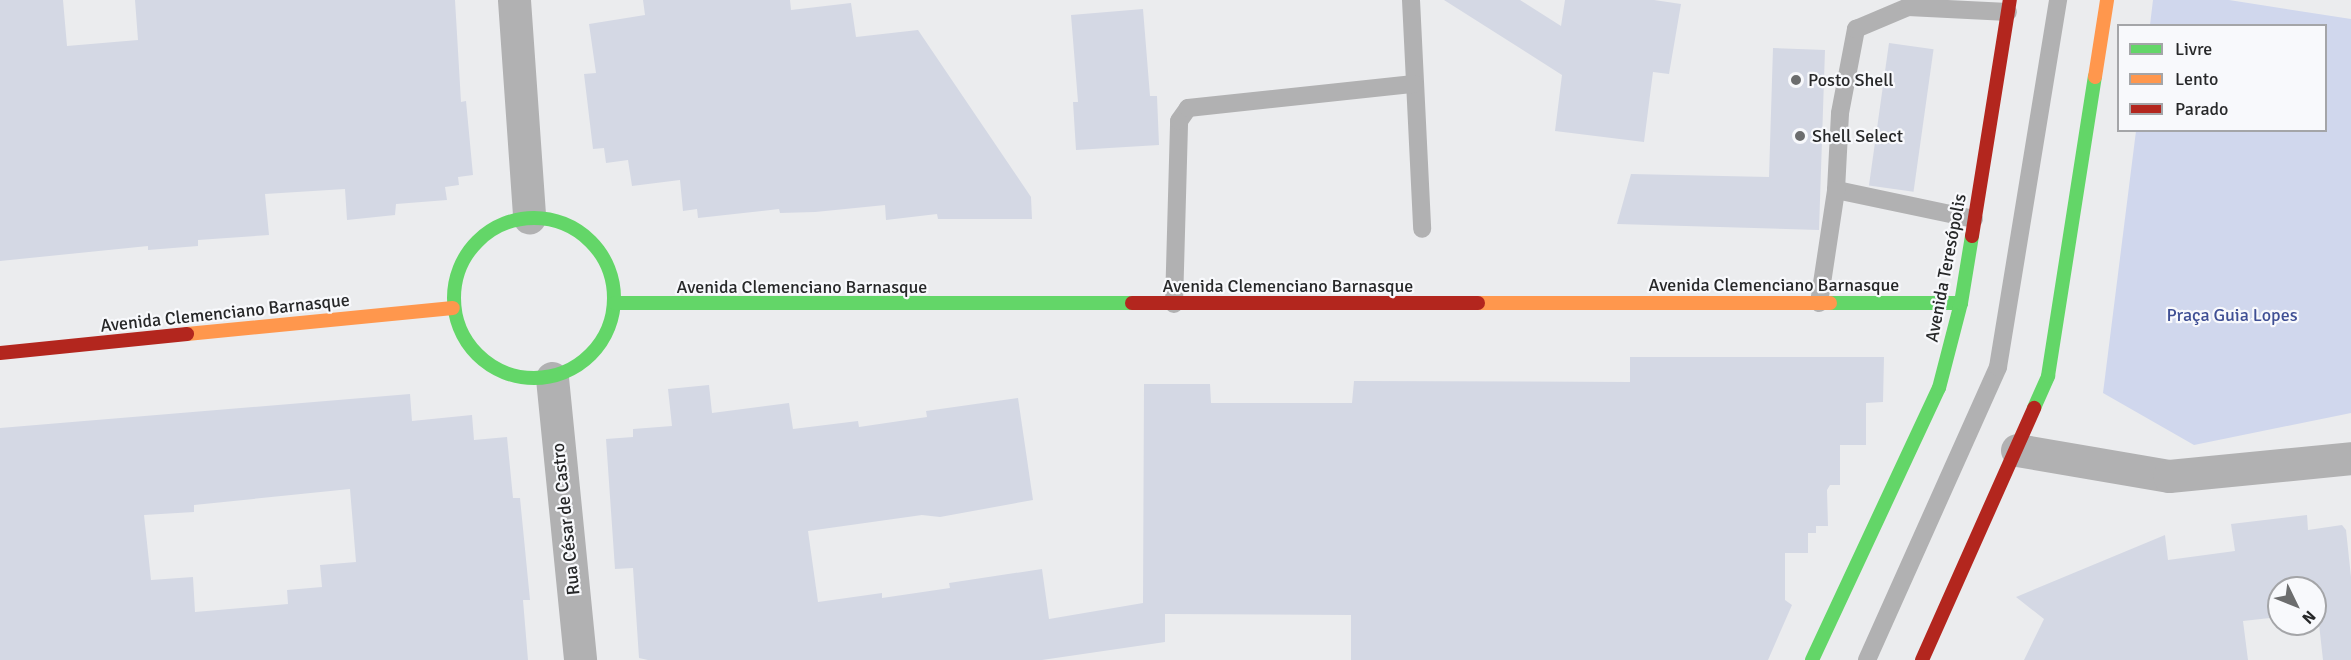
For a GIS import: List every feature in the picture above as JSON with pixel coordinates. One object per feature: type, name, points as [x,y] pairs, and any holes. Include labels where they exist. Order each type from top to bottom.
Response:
[{"type":"street","points":[[514,0],[529,217]]},
{"type":"street","points":[[1922,660],[2048,376],[2107,0]]},
{"type":"street","name":"Avenida Teresópolis","points":[[1812,660],[1896,487],[1938,388],[1961,303],[2009,6]]},
{"type":"street","points":[[529,217],[563,222],[591,241],[610,269],[615,303],[605,336],[583,363],[552,378],[507,375],[470,350],[453,308],[460,265],[467,256],[488,231],[529,217]]},
{"type":"street","name":"Avenida Clemenciano Barnasque","points":[[615,303],[1961,303]]},
{"type":"street","name":"Avenida Clemenciano Barnasque","points":[[0,353],[453,308]]},
{"type":"street","name":"Rua César de Castro","points":[[552,378],[580,660]]},
{"type":"street","points":[[2017,450],[2169,476],[2351,458]]},
{"type":"lane","points":[[1411,0],[1422,229]]},
{"type":"lane","points":[[1866,660],[1971,435],[1998,367],[2058,0]]},
{"type":"lane","points":[[1819,303],[1836,190],[1840,113],[1856,29],[1908,7],[2009,6]]},
{"type":"lane","points":[[1174,304],[1179,121],[1188,108],[1414,84]]},
{"type":"lane","points":[[1836,190],[1974,219]]},
{"type":"green space","name":"Praça Guia Lopes","points":[[2153,0],[2229,0],[2351,19],[2351,413],[2194,445],[2103,393],[2136,132],[2327,132],[2327,24],[2150,24]]},
{"type":"building","points":[[0,0],[63,0],[67,46],[138,40],[135,0],[455,0],[461,102],[466,101],[473,175],[458,177],[459,185],[445,187],[447,200],[396,204],[395,215],[347,220],[345,189],[265,194],[269,235],[198,240],[198,246],[148,250],[148,246],[0,261]]},
{"type":"building","points":[[643,0],[790,0],[791,10],[851,3],[856,37],[918,30],[1031,197],[1032,219],[938,219],[937,214],[886,220],[885,205],[815,212],[780,213],[779,209],[698,218],[697,209],[683,211],[680,180],[632,186],[628,160],[606,163],[604,148],[593,149],[584,74],[596,73],[589,24],[645,15]]},
{"type":"building","points":[[1444,0],[1520,0],[1561,26],[1565,0],[1654,0],[1681,4],[1669,74],[1653,72],[1644,142],[1555,131],[1562,75]]},
{"type":"building","points":[[1143,9],[1150,96],[1157,96],[1159,145],[1076,150],[1073,102],[1078,102],[1071,15]]},
{"type":"building","points":[[1889,43],[1934,49],[1914,192],[1869,186]]},
{"type":"building","points":[[1773,48],[1825,50],[1819,230],[1617,224],[1631,174],[1769,177]]},
{"type":"building","points":[[1630,357],[1884,357],[1883,402],[1866,403],[1866,445],[1840,445],[1840,485],[1830,485],[1827,490],[1828,526],[1816,526],[1816,533],[1808,533],[1808,553],[1785,553],[1785,600],[1792,605],[1768,660],[1351,660],[1351,615],[1165,614],[1165,642],[1042,660],[648,660],[639,658],[633,568],[615,569],[606,439],[633,437],[633,429],[672,426],[668,389],[709,385],[712,413],[789,403],[793,429],[858,421],[859,427],[927,417],[926,411],[1018,398],[1033,500],[940,517],[922,515],[808,531],[818,602],[882,593],[882,598],[950,588],[949,583],[1042,569],[1049,619],[1143,603],[1144,384],[1210,384],[1211,403],[1352,403],[1354,381],[1630,382]]},
{"type":"building","points":[[410,394],[412,421],[472,415],[474,440],[507,437],[513,498],[520,498],[530,600],[523,600],[528,660],[0,660],[0,428]],"holes":[[[350,489],[356,562],[320,565],[322,587],[287,590],[288,604],[195,612],[193,577],[151,580],[144,515],[194,512],[194,505]]]},
{"type":"building","points":[[2307,515],[2308,530],[2342,525],[2346,530],[2351,577],[2351,660],[2323,660],[2320,636],[2327,636],[2327,576],[2267,576],[2267,618],[2243,621],[2248,660],[2024,660],[2044,619],[2016,597],[2165,535],[2168,560],[2235,551],[2231,524]]},
{"type":"traffic: fast","points":[[2034,408],[2048,376],[2095,77]]},
{"type":"traffic: fast","points":[[534,218],[565,224],[590,242],[608,267],[614,298],[608,329],[590,354],[565,372],[534,378],[503,372],[478,354],[460,329],[454,298],[460,267],[478,242],[503,224],[534,218]]},
{"type":"traffic: fast","points":[[1812,660],[1939,388],[1961,303],[1972,236]]},
{"type":"traffic: fast","points":[[615,303],[1132,303]]},
{"type":"traffic: fast","points":[[1830,303],[1961,303]]},
{"type":"traffic: slow","points":[[2095,77],[2107,0]]},
{"type":"traffic: slow","points":[[1478,303],[1830,303]]},
{"type":"traffic: slow","points":[[187,334],[453,308]]},
{"type":"traffic: jam","points":[[1972,236],[2010,0]]},
{"type":"traffic: jam","points":[[1132,303],[1478,303]]},
{"type":"traffic: jam","points":[[0,353],[187,334]]},
{"type":"traffic: jam","points":[[1922,660],[2034,408]]},
{"type":"place","name":"Posto Shell","points":[[1796,80]]},
{"type":"place","name":"Shell Select","points":[[1800,136]]}]
